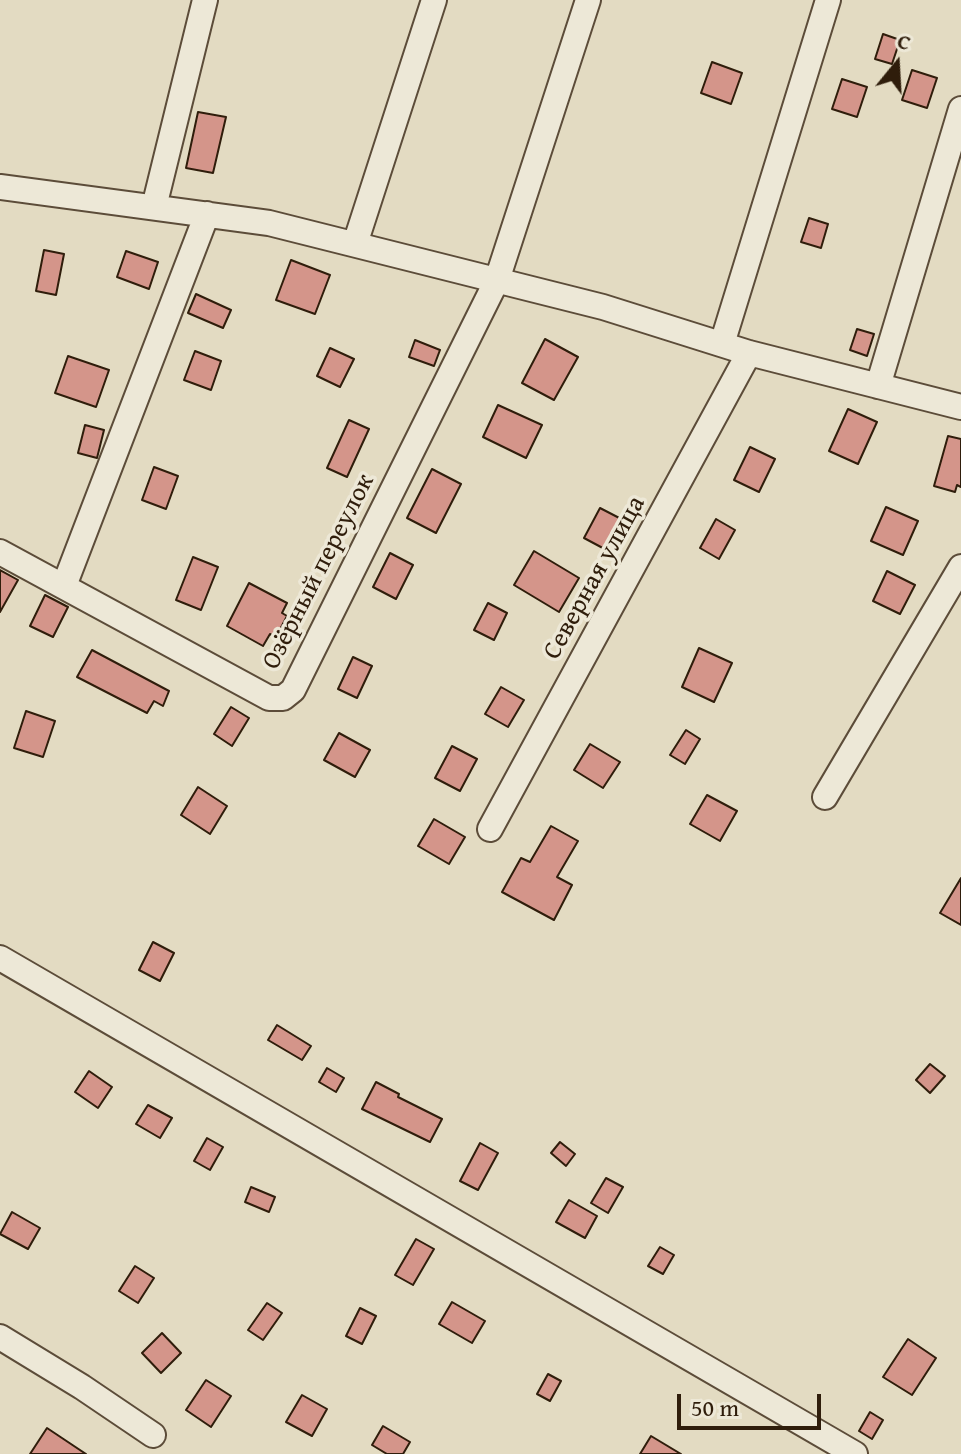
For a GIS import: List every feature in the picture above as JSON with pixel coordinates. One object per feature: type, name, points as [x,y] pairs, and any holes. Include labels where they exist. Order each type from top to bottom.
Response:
[{"type":"street","points":[[154,207],[205,0]]},
{"type":"street","points":[[355,244],[434,0]]},
{"type":"street","points":[[497,280],[588,0]]},
{"type":"street","points":[[722,344],[828,0]]},
{"type":"street","points":[[878,386],[961,109]]},
{"type":"street","points":[[0,187],[269,223],[603,307],[749,353],[961,407]]},
{"type":"street","points":[[0,552],[64,586],[207,214]]},
{"type":"street","name":"Озёрный переулок","points":[[64,586],[269,698],[283,698],[293,690],[497,280]]},
{"type":"street","name":"Северная улица","points":[[490,829],[749,353]]},
{"type":"street","points":[[825,797],[961,567]]},
{"type":"street","points":[[0,958],[855,1454]]},
{"type":"street","points":[[0,1337],[153,1435]]},
{"type":"building","points":[[883,34],[900,40],[892,64],[875,59]]},
{"type":"building","points":[[712,62],[742,73],[731,104],[701,93]]},
{"type":"building","points":[[912,70],[937,78],[927,108],[902,100]]},
{"type":"building","points":[[842,79],[867,87],[857,117],[832,109]]},
{"type":"building","points":[[198,112],[226,117],[213,173],[186,168]]},
{"type":"building","points":[[809,218],[828,224],[821,248],[801,242]]},
{"type":"building","points":[[44,250],[64,254],[56,295],[36,291]]},
{"type":"building","points":[[126,251],[158,262],[149,289],[117,277]]},
{"type":"building","points":[[291,260],[330,275],[315,314],[276,300]]},
{"type":"building","points":[[196,294],[231,310],[223,328],[188,313]]},
{"type":"building","points":[[857,329],[874,334],[867,356],[850,350]]},
{"type":"building","points":[[545,339],[578,357],[554,400],[522,383]]},
{"type":"building","points":[[415,340],[440,350],[434,366],[409,357]]},
{"type":"building","points":[[330,348],[354,359],[340,387],[317,376]]},
{"type":"building","points":[[195,351],[221,361],[211,390],[184,380]]},
{"type":"building","points":[[68,356],[109,370],[96,407],[55,393]]},
{"type":"building","points":[[498,405],[542,425],[526,458],[483,437]]},
{"type":"building","points":[[848,409],[877,422],[858,464],[829,451]]},
{"type":"building","points":[[349,420],[369,429],[347,477],[327,468]]},
{"type":"building","points":[[85,425],[104,430],[97,458],[78,453]]},
{"type":"building","points":[[948,436],[961,439],[961,487],[957,485],[955,492],[934,486]]},
{"type":"building","points":[[750,447],[775,459],[759,492],[734,480]]},
{"type":"building","points":[[154,467],[178,476],[166,509],[142,500]]},
{"type":"building","points":[[432,469],[461,484],[436,533],[407,518]]},
{"type":"building","points":[[886,507],[918,521],[903,555],[871,541]]},
{"type":"building","points":[[600,508],[629,523],[614,554],[584,538]]},
{"type":"building","points":[[716,519],[735,530],[719,559],[700,548]]},
{"type":"building","points":[[534,551],[579,578],[559,612],[514,585]]},
{"type":"building","points":[[390,553],[413,565],[396,599],[373,587]]},
{"type":"building","points":[[193,557],[218,567],[201,610],[176,600]]},
{"type":"building","points":[[0,570],[18,580],[0,612]]},
{"type":"building","points":[[887,571],[915,585],[900,614],[873,601]]},
{"type":"building","points":[[249,583],[287,603],[282,613],[287,616],[276,637],[270,634],[263,646],[227,626]]},
{"type":"building","points":[[45,595],[68,607],[53,637],[30,626]]},
{"type":"building","points":[[488,603],[507,613],[494,640],[474,630]]},
{"type":"building","points":[[699,648],[732,663],[714,702],[682,687]]},
{"type":"building","points":[[92,650],[169,691],[163,706],[154,701],[147,713],[77,677]]},
{"type":"building","points":[[353,657],[372,666],[357,698],[338,689]]},
{"type":"building","points":[[501,687],[524,700],[508,727],[485,714]]},
{"type":"building","points":[[231,707],[249,718],[232,746],[214,734]]},
{"type":"building","points":[[26,711],[55,721],[43,757],[14,748]]},
{"type":"building","points":[[686,730],[700,739],[685,764],[670,755]]},
{"type":"building","points":[[339,733],[370,750],[355,777],[324,760]]},
{"type":"building","points":[[590,744],[620,762],[603,788],[574,770]]},
{"type":"building","points":[[452,746],[477,759],[460,791],[435,778]]},
{"type":"building","points":[[198,787],[227,806],[210,834],[181,815]]},
{"type":"building","points":[[707,795],[737,811],[720,841],[690,824]]},
{"type":"building","points":[[434,819],[465,837],[449,864],[418,846]]},
{"type":"building","points":[[551,826],[578,841],[557,877],[572,885],[554,920],[502,892],[521,858],[530,862]]},
{"type":"building","points":[[961,878],[961,925],[940,913]]},
{"type":"building","points":[[153,942],[174,953],[160,981],[139,970]]},
{"type":"building","points":[[277,1025],[311,1046],[302,1060],[268,1040]]},
{"type":"building","points":[[930,1064],[945,1076],[930,1093],[916,1080]]},
{"type":"building","points":[[327,1068],[344,1078],[336,1092],[319,1082]]},
{"type":"building","points":[[89,1071],[112,1087],[98,1108],[75,1092]]},
{"type":"building","points":[[376,1082],[442,1119],[430,1142],[362,1109]]},
{"type":"building","points":[[148,1105],[172,1118],[160,1138],[136,1124]]},
{"type":"building","points":[[207,1138],[223,1147],[210,1170],[194,1161]]},
{"type":"building","points":[[560,1142],[575,1154],[566,1166],[551,1153]]},
{"type":"building","points":[[480,1143],[498,1153],[478,1190],[460,1181]]},
{"type":"building","points":[[606,1178],[623,1187],[608,1213],[591,1203]]},
{"type":"building","points":[[251,1187],[275,1197],[269,1212],[245,1202]]},
{"type":"building","points":[[569,1200],[597,1216],[585,1238],[556,1222]]},
{"type":"building","points":[[12,1212],[40,1228],[28,1249],[0,1234]]},
{"type":"building","points":[[416,1239],[434,1249],[413,1285],[395,1275]]},
{"type":"building","points":[[660,1247],[674,1255],[663,1274],[648,1266]]},
{"type":"building","points":[[135,1266],[154,1278],[138,1303],[119,1291]]},
{"type":"building","points":[[452,1302],[485,1321],[472,1343],[439,1324]]},
{"type":"building","points":[[267,1303],[282,1313],[263,1340],[248,1330]]},
{"type":"building","points":[[360,1308],[376,1316],[362,1344],[346,1336]]},
{"type":"building","points":[[162,1333],[181,1353],[161,1373],[142,1353]]},
{"type":"building","points":[[908,1339],[936,1358],[912,1395],[883,1377]]},
{"type":"building","points":[[548,1374],[561,1381],[550,1401],[537,1394]]},
{"type":"building","points":[[206,1380],[231,1396],[211,1427],[186,1410]]},
{"type":"building","points":[[302,1395],[327,1409],[312,1436],[286,1422]]},
{"type":"building","points":[[870,1412],[883,1420],[872,1439],[859,1431]]},
{"type":"building","points":[[383,1426],[410,1442],[403,1454],[387,1454],[372,1445]]},
{"type":"building","points":[[47,1428],[86,1454],[30,1454]]},
{"type":"building","points":[[651,1436],[681,1454],[640,1454]]}]
